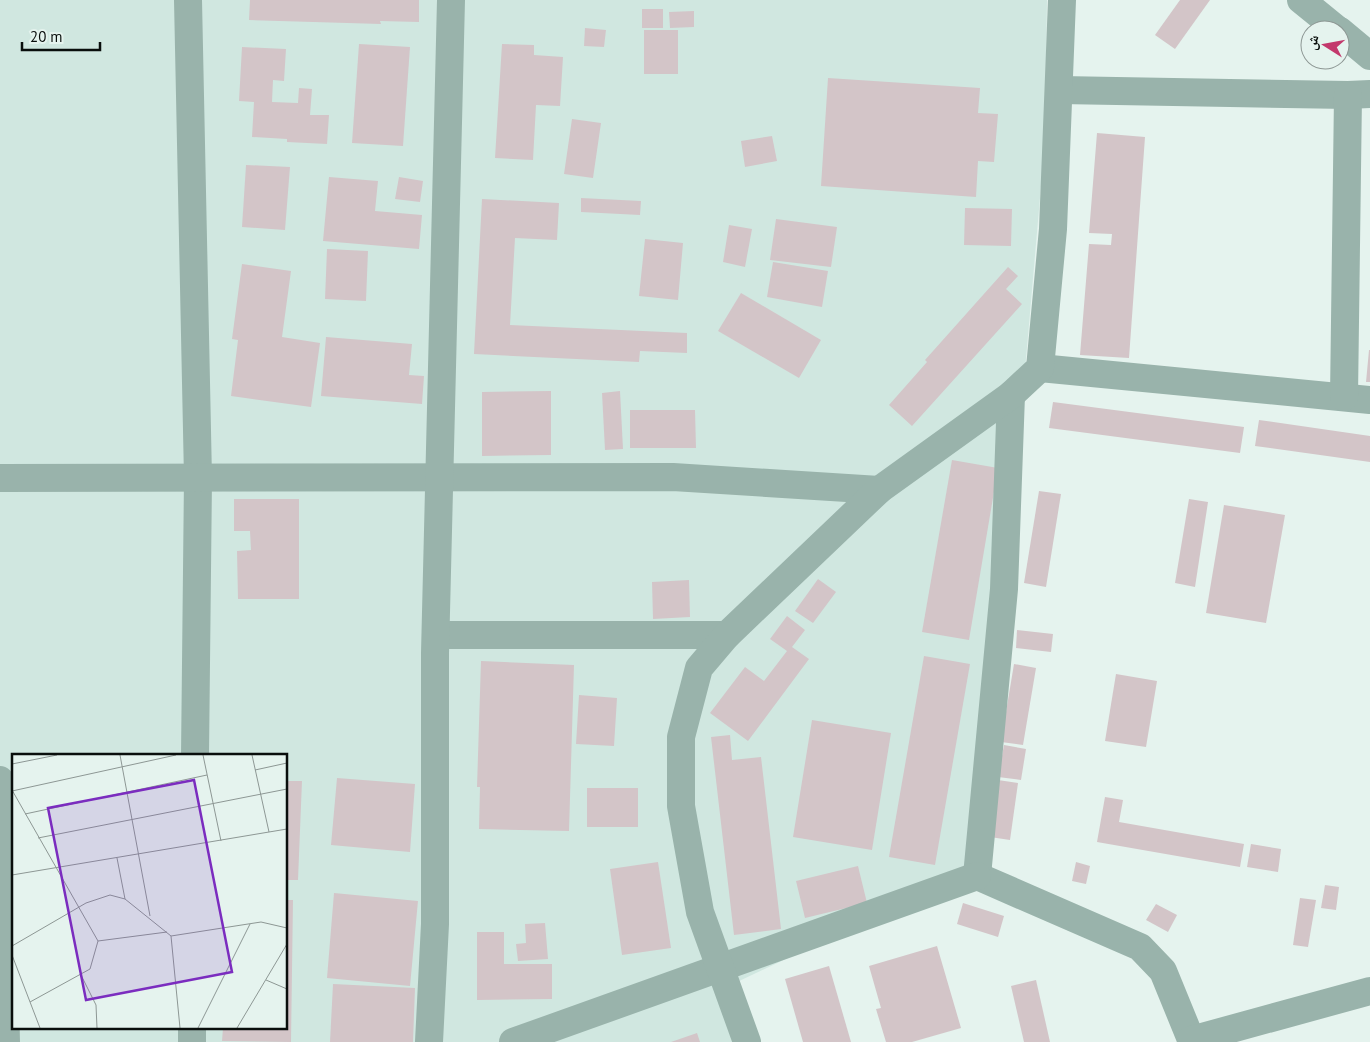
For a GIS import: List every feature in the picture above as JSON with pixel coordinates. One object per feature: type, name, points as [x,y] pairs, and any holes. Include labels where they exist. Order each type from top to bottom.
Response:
[{"type":"street","points":[[188,0],[198,478],[195,754]]},
{"type":"street","points":[[429,1042],[435,924],[436,635],[451,0]]},
{"type":"street","points":[[747,1042],[700,912],[681,806],[681,737],[699,668],[727,635],[880,490],[1011,395],[1040,368],[1053,228],[1060,90],[1062,0]]},
{"type":"street","points":[[1301,0],[1326,20]]},
{"type":"street","points":[[1350,40],[1370,56]]},
{"type":"street","points":[[1040,368],[1357,399],[1359,95],[1060,90]]},
{"type":"street","points":[[977,876],[1004,589],[1011,395]]},
{"type":"street","points":[[0,478],[673,477],[880,490]]},
{"type":"street","points":[[436,635],[727,635]]},
{"type":"street","points":[[0,780],[6,1042]]},
{"type":"street","points":[[513,1042],[977,876],[1140,947],[1163,971],[1192,1041],[1370,991]]},
{"type":"shaded area","points":[[0,0],[1047,0],[1045,140],[982,866],[718,991],[736,1042],[0,1042]]},
{"type":"building","points":[[250,0],[419,0],[419,22],[380,21],[381,24],[249,20]]},
{"type":"building","points":[[1180,0],[1210,0],[1175,49],[1155,35]]},
{"type":"building","points":[[642,9],[663,9],[663,28],[642,28]]},
{"type":"building","points":[[694,11],[694,27],[670,28],[669,12]]},
{"type":"building","points":[[585,28],[606,30],[604,47],[584,46]]},
{"type":"building","points":[[644,30],[678,30],[678,74],[644,74]]},
{"type":"building","points":[[359,44],[410,47],[403,146],[352,143]]},
{"type":"building","points":[[502,44],[534,45],[534,55],[563,57],[560,106],[536,105],[533,160],[495,158]]},
{"type":"building","points":[[242,47],[286,49],[284,81],[273,80],[272,102],[298,103],[299,88],[312,89],[310,115],[329,115],[327,144],[287,142],[287,139],[252,137],[254,102],[239,101]]},
{"type":"building","points":[[828,78],[980,88],[978,113],[998,114],[994,162],[978,161],[976,197],[821,186]]},
{"type":"building","points":[[572,119],[601,123],[593,178],[564,174]]},
{"type":"building","points":[[1097,133],[1145,137],[1129,358],[1080,355],[1089,244],[1111,245],[1112,234],[1089,233]]},
{"type":"building","points":[[772,136],[777,161],[745,167],[741,141]]},
{"type":"building","points":[[246,165],[290,167],[285,230],[242,227]]},
{"type":"building","points":[[329,177],[378,181],[375,211],[422,215],[419,249],[323,241]]},
{"type":"building","points":[[399,177],[423,181],[420,202],[395,199]]},
{"type":"building","points":[[581,198],[641,201],[640,215],[581,212]]},
{"type":"building","points":[[482,199],[559,203],[557,240],[515,238],[510,325],[687,333],[687,353],[640,351],[639,362],[474,354]]},
{"type":"building","points":[[965,208],[1012,209],[1011,246],[964,245]]},
{"type":"building","points":[[776,219],[837,227],[831,267],[770,260]]},
{"type":"building","points":[[729,225],[752,229],[745,267],[723,262]]},
{"type":"building","points":[[645,239],[683,243],[678,300],[639,296]]},
{"type":"building","points":[[327,249],[368,251],[366,301],[325,299]]},
{"type":"building","points":[[773,262],[828,271],[822,307],[767,297]]},
{"type":"building","points":[[242,264],[291,271],[282,337],[320,343],[311,407],[231,396],[238,340],[232,339]]},
{"type":"building","points":[[1008,267],[1018,276],[1006,289],[1022,304],[912,426],[889,405],[927,362],[925,360]]},
{"type":"building","points":[[741,293],[821,340],[799,378],[718,331]]},
{"type":"building","points":[[326,337],[412,344],[409,375],[424,376],[422,404],[321,396]]},
{"type":"building","points":[[1369,350],[1370,382],[1366,382]]},
{"type":"building","points":[[551,391],[551,455],[482,456],[482,392]]},
{"type":"building","points":[[620,391],[623,449],[605,450],[602,393]]},
{"type":"building","points":[[1053,402],[1244,427],[1240,453],[1049,428]]},
{"type":"building","points":[[630,410],[695,410],[696,448],[630,448]]},
{"type":"building","points":[[1259,420],[1370,436],[1370,462],[1255,446]]},
{"type":"building","points":[[952,460],[998,468],[969,640],[922,632]]},
{"type":"building","points":[[1039,491],[1061,494],[1046,587],[1024,583]]},
{"type":"building","points":[[234,499],[299,499],[299,599],[238,599],[237,551],[251,550],[250,531],[234,531]]},
{"type":"building","points":[[1189,499],[1208,502],[1195,587],[1175,583]]},
{"type":"building","points":[[1224,505],[1285,515],[1266,623],[1206,613]]},
{"type":"building","points":[[818,579],[836,592],[813,623],[795,611]]},
{"type":"building","points":[[689,580],[690,617],[653,619],[652,582]]},
{"type":"building","points":[[787,616],[805,630],[792,647],[809,659],[748,741],[710,713],[745,667],[764,681],[787,651],[770,639]]},
{"type":"building","points":[[1017,630],[1053,634],[1051,652],[1016,648]]},
{"type":"building","points":[[924,656],[970,664],[935,865],[889,857]]},
{"type":"building","points":[[481,661],[574,665],[569,831],[479,829],[480,787],[477,787]]},
{"type":"building","points":[[1014,664],[1036,668],[1023,745],[1001,742]]},
{"type":"building","points":[[1116,674],[1157,681],[1146,747],[1105,741]]},
{"type":"building","points":[[579,695],[617,698],[614,746],[576,744]]},
{"type":"building","points":[[812,720],[891,733],[872,850],[793,837]]},
{"type":"building","points":[[730,735],[732,760],[761,757],[781,929],[734,935],[711,737]]},
{"type":"building","points":[[1004,745],[1026,749],[1021,780],[998,777]]},
{"type":"building","points":[[337,778],[415,784],[410,852],[331,845]]},
{"type":"building","points":[[998,780],[1018,783],[1010,840],[990,837]]},
{"type":"building","points":[[288,781],[302,781],[298,880],[288,880]]},
{"type":"building","points":[[587,788],[638,788],[638,827],[587,827]]},
{"type":"building","points":[[1105,797],[1123,800],[1119,822],[1244,844],[1240,867],[1097,842]]},
{"type":"building","points":[[1251,844],[1281,849],[1278,872],[1247,867]]},
{"type":"building","points":[[658,862],[671,948],[622,955],[610,869]]},
{"type":"building","points":[[1076,862],[1090,866],[1086,884],[1072,881]]},
{"type":"building","points":[[858,866],[867,903],[805,918],[796,881]]},
{"type":"building","points":[[1325,885],[1339,887],[1336,910],[1321,908]]},
{"type":"building","points":[[334,893],[418,901],[410,986],[327,978]]},
{"type":"building","points":[[1300,898],[1316,900],[1308,947],[1293,945]]},
{"type":"building","points":[[288,900],[293,900],[291,1042],[222,1041],[223,1030],[288,1030]]},
{"type":"building","points":[[963,903],[1004,916],[998,937],[957,924]]},
{"type":"building","points":[[1156,904],[1177,915],[1168,932],[1146,920]]},
{"type":"building","points":[[545,923],[548,959],[518,961],[516,944],[526,943],[525,924]]},
{"type":"building","points":[[477,932],[504,932],[504,964],[552,964],[552,999],[477,1000]]},
{"type":"building","points":[[937,946],[961,1028],[912,1042],[886,1042],[876,1009],[881,1008],[869,966]]},
{"type":"building","points":[[829,966],[851,1042],[803,1042],[785,979]]},
{"type":"building","points":[[1036,980],[1050,1042],[1024,1042],[1011,986]]},
{"type":"building","points":[[333,984],[415,988],[413,1042],[330,1042]]},
{"type":"building","points":[[697,1033],[700,1042],[671,1042]]}]
